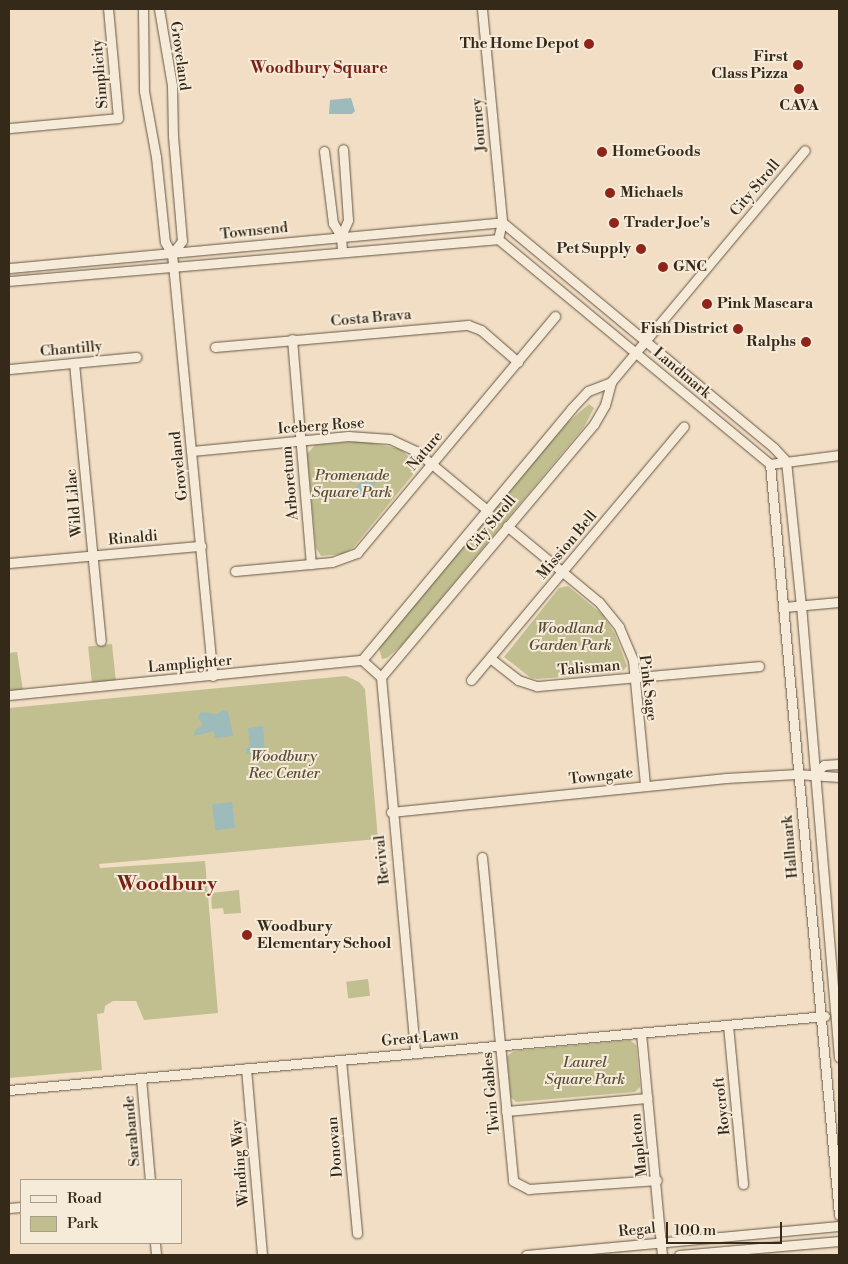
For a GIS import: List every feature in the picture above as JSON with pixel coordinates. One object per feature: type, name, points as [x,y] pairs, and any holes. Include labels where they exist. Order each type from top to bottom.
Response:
[{"type":"street","name":"Simplicity","points":[[9,128],[118,118],[108,9]]},
{"type":"street","name":"Groveland","points":[[143,9],[144,91],[156,157],[165,242],[172,254],[212,676]]},
{"type":"street","name":"Groveland","points":[[159,9],[172,85],[172,136],[182,241],[172,254]]},
{"type":"street","name":"Journey","points":[[482,9],[502,222],[498,239]]},
{"type":"street","points":[[342,252],[341,236],[348,220],[343,149]]},
{"type":"street","name":"City Stroll","points":[[381,677],[594,424],[605,405],[611,382],[805,150]]},
{"type":"street","points":[[324,151],[333,223],[341,236]]},
{"type":"street","name":"Townsend","points":[[9,268],[502,222]]},
{"type":"street","name":"Landmark","points":[[502,222],[646,340],[774,448],[786,461]]},
{"type":"street","name":"Townsend","points":[[9,281],[498,239]]},
{"type":"street","name":"Landmark","points":[[498,239],[770,464]]},
{"type":"street","name":"Nature","points":[[235,571],[339,561],[357,553],[555,316]]},
{"type":"street","name":"Costa Brava","points":[[215,347],[468,325],[481,330],[518,362]]},
{"type":"street","name":"Arboretum","points":[[292,340],[311,564]]},
{"type":"street","name":"Chantilly","points":[[9,369],[136,357]]},
{"type":"street","name":"Wild Lilac","points":[[74,363],[101,641]]},
{"type":"street","name":"City Stroll","points":[[362,660],[588,391],[611,382]]},
{"type":"street","name":"Mission Bell","points":[[471,680],[684,426]]},
{"type":"street","name":"Iceberg Rose","points":[[192,451],[301,440],[382,437],[403,444],[432,464],[487,510]]},
{"type":"street","points":[[770,464],[839,456]]},
{"type":"street","name":"Hallmark","points":[[786,461],[802,605],[814,774],[837,1014],[839,1057]]},
{"type":"street","name":"Hallmark","points":[[770,464],[839,1216]]},
{"type":"street","name":"Pink Sage","points":[[507,526],[613,617],[629,648],[635,678],[645,785]]},
{"type":"street","name":"Rinaldi","points":[[9,563],[201,546]]},
{"type":"street","points":[[784,607],[839,602]]},
{"type":"street","name":"Talisman","points":[[490,658],[518,680],[537,686],[759,666]]},
{"type":"street","points":[[362,660],[381,677]]},
{"type":"street","name":"Lamplighter","points":[[9,695],[362,660]]},
{"type":"street","name":"Revival","points":[[381,677],[391,812],[415,1053]]},
{"type":"street","name":"Towngate","points":[[814,774],[824,765],[839,764]]},
{"type":"street","name":"Towngate","points":[[391,812],[645,785],[797,774],[814,774],[825,778],[839,777]]},
{"type":"street","name":"Twin Gables","points":[[482,857],[511,1176],[517,1186],[529,1189],[657,1180]]},
{"type":"street","name":"Great Lawn","points":[[9,1090],[822,1017],[837,1014]]},
{"type":"street","name":"Roycroft","points":[[728,1025],[743,1184]]},
{"type":"street","name":"Mapleton","points":[[641,1033],[657,1180],[662,1255]]},
{"type":"street","name":"Donovan","points":[[341,1060],[357,1233]]},
{"type":"street","name":"Winding Way","points":[[246,1068],[262,1255]]},
{"type":"street","name":"Sarabande","points":[[141,1078],[150,1179]]},
{"type":"street","points":[[506,1111],[647,1098]]},
{"type":"street","name":"Regal","points":[[526,1255],[839,1226]]},
{"type":"street","points":[[679,1255],[839,1241]]},
{"type":"green space","points":[[589,404],[594,408],[584,427],[402,645],[387,658],[382,659],[379,648],[566,424]]},
{"type":"green space","name":"Promenade Square Park","points":[[362,441],[400,449],[420,466],[353,548],[343,554],[321,556],[316,548],[307,454],[315,445]]},
{"type":"green space","name":"Woodland Garden Park","points":[[568,586],[603,615],[615,634],[627,666],[622,672],[538,679],[531,678],[504,657],[559,588]]},
{"type":"green space","points":[[112,644],[116,682],[92,684],[88,647]]},
{"type":"green space","points":[[17,652],[23,690],[9,692],[9,653]]},
{"type":"green space","name":"Woodbury Rec Center","points":[[346,676],[359,682],[365,689],[378,839],[99,864],[100,868],[205,861],[218,1013],[144,1020],[136,1001],[113,1001],[105,1006],[104,1013],[97,1014],[102,1070],[9,1078],[9,708]]},
{"type":"green space","points":[[239,890],[241,913],[224,914],[223,908],[212,909],[211,893]]},
{"type":"green space","points":[[368,979],[370,996],[348,999],[346,982]]},
{"type":"green space","name":"Laurel Square Park","points":[[630,1040],[636,1045],[640,1087],[635,1092],[516,1102],[511,1097],[507,1056],[514,1051]]},
{"type":"water","points":[[351,98],[355,111],[352,114],[329,114],[330,100]]},
{"type":"water","points":[[369,473],[378,481],[363,498],[354,490]]},
{"type":"water","points":[[224,710],[228,711],[233,736],[215,738],[214,731],[194,736],[195,730],[203,725],[198,717],[201,712],[217,714]]},
{"type":"water","points":[[263,726],[265,753],[247,754],[246,748],[250,747],[248,728]]},
{"type":"water","points":[[232,802],[235,828],[215,830],[212,804]]},
{"type":"place","name":"The Home Depot","points":[[589,44]]},
{"type":"place","name":"First Class Pizza","points":[[798,65]]},
{"type":"place","name":"CAVA","points":[[799,89]]},
{"type":"place","name":"HomeGoods","points":[[602,152]]},
{"type":"place","name":"Michaels","points":[[610,193]]},
{"type":"place","name":"Trader Joe's","points":[[614,223]]},
{"type":"place","name":"Pet Supply","points":[[641,249]]},
{"type":"place","name":"GNC","points":[[663,267]]},
{"type":"place","name":"Pink Mascara","points":[[707,304]]},
{"type":"place","name":"Fish District","points":[[738,329]]},
{"type":"place","name":"Ralphs","points":[[806,342]]},
{"type":"place","name":"Woodbury Elementary School","points":[[247,935]]},
{"type":"district","name":"Woodbury Square","points":[[319,68]]},
{"type":"district","name":"Woodbury","points":[[167,884]]}]
